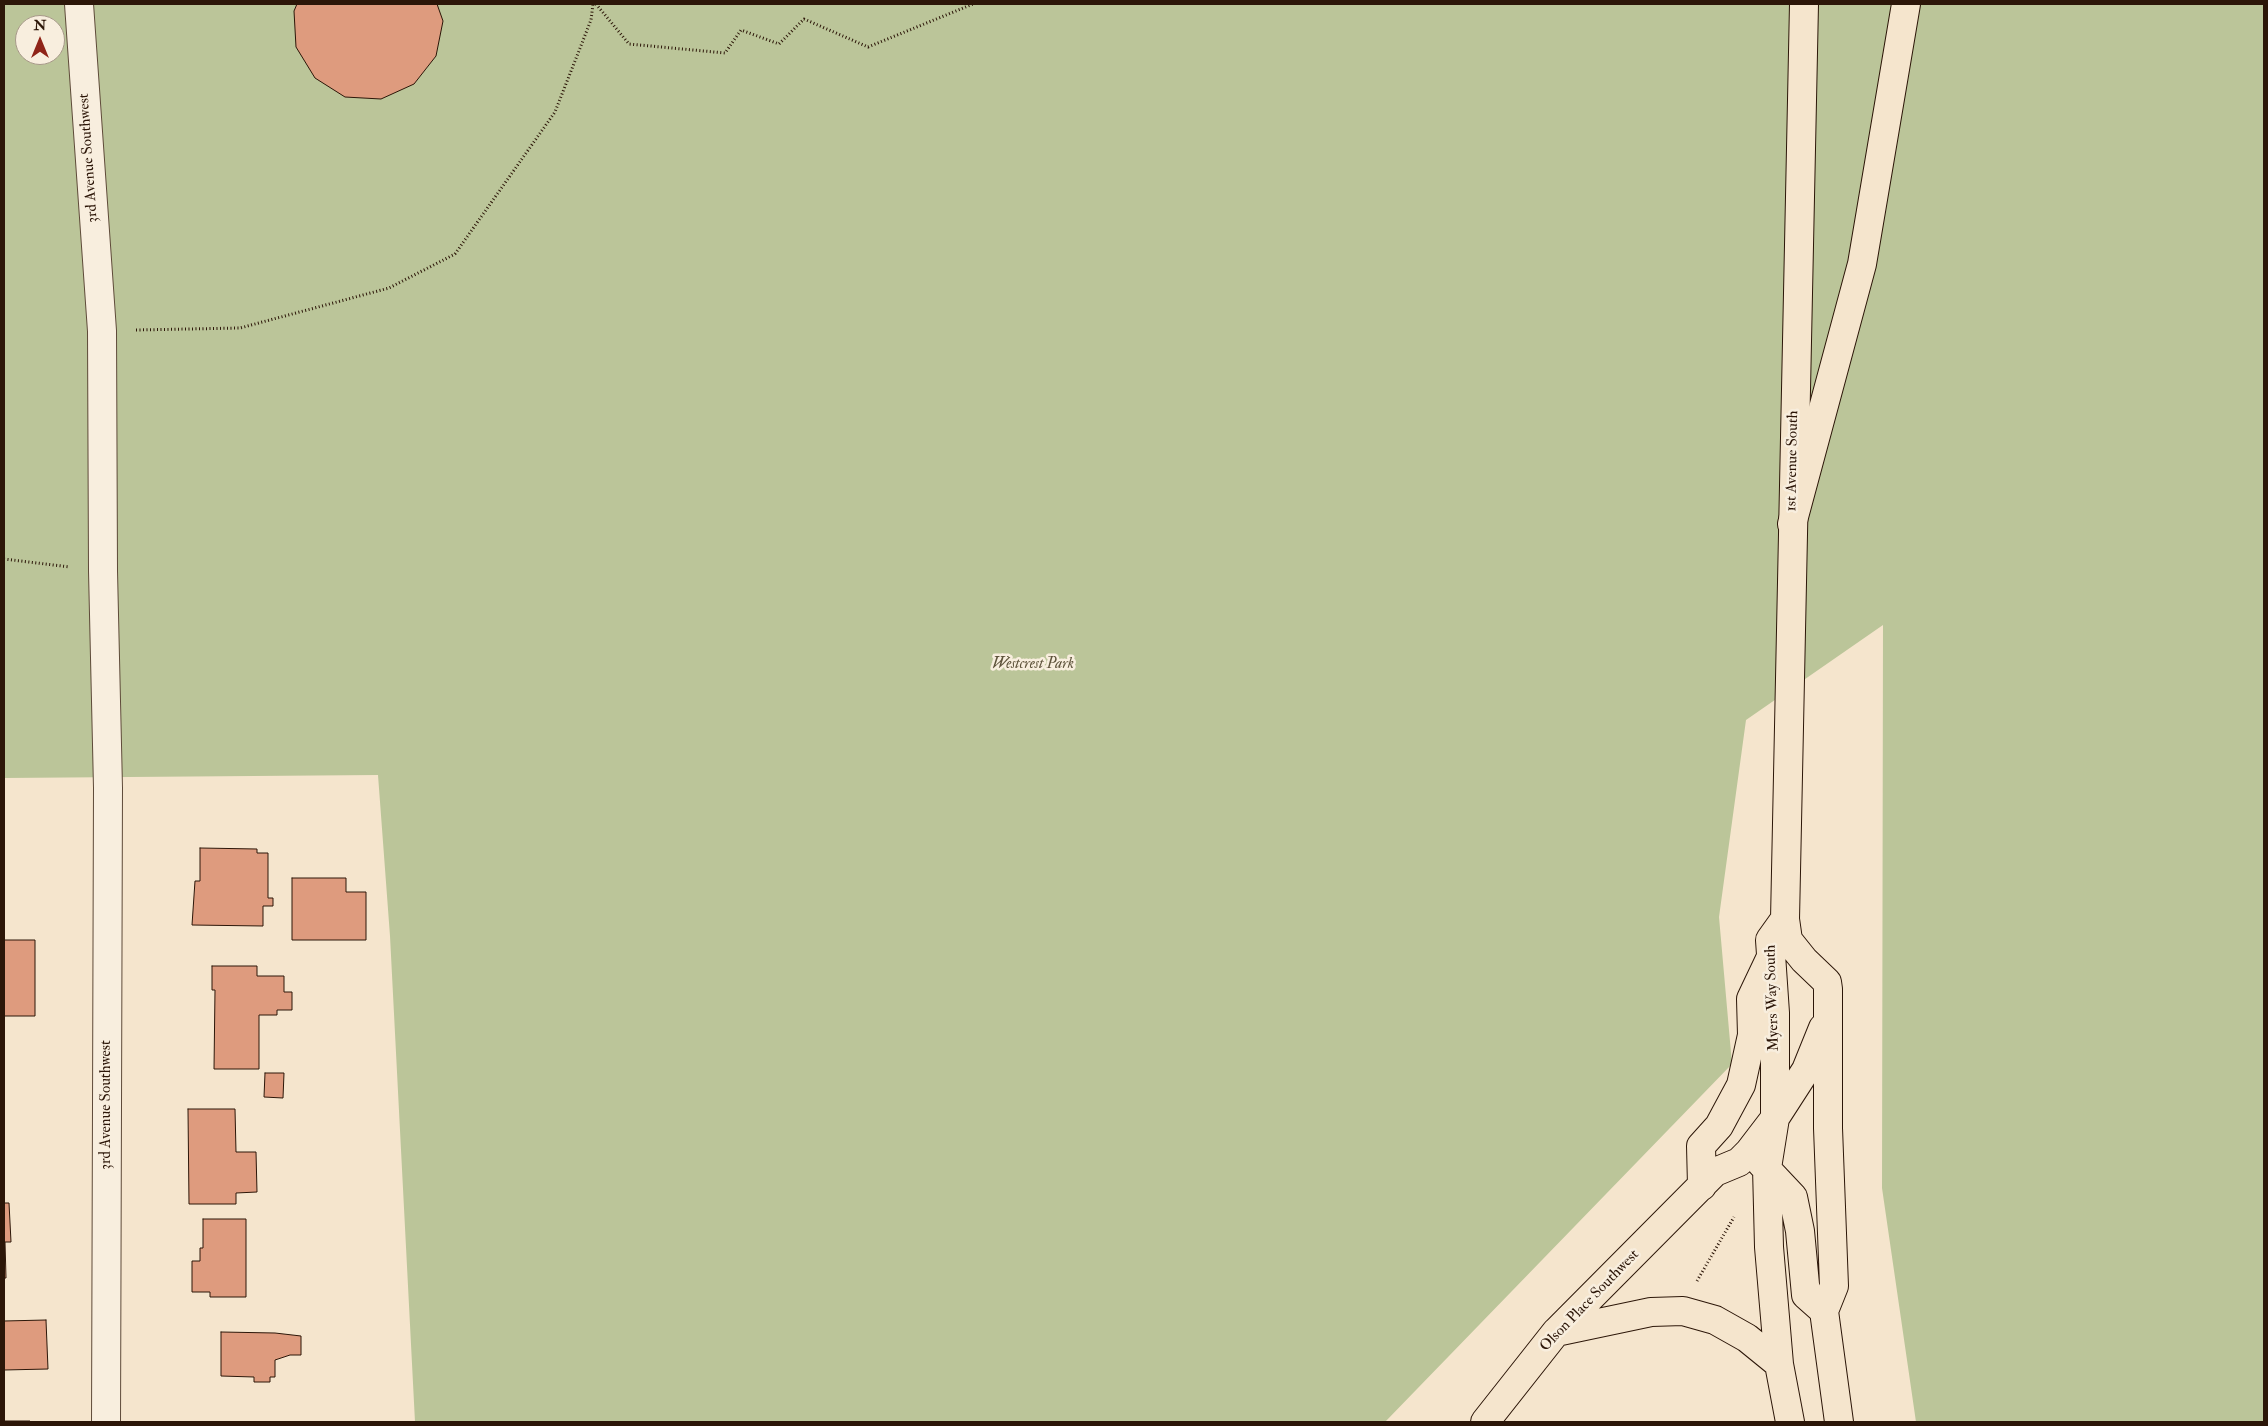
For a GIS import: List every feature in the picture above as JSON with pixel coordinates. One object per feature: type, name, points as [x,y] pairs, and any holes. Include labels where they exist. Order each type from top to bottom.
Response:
[{"type":"main road","name":"1st Avenue South","points":[[1785,919],[1804,4]]},
{"type":"main road","points":[[1792,524],[1862,264],[1906,4]]},
{"type":"main road","name":"Myers Way South","points":[[1785,919],[1770,940],[1776,1013],[1775,1118],[1758,1160],[1769,1247],[1779,1364],[1790,1422]]},
{"type":"main road","name":"Myers Way South","points":[[1785,919],[1788,940],[1804,960],[1826,982],[1828,989]]},
{"type":"main road","points":[[1702,1186],[1700,1146],[1719,1126],[1741,1085],[1752,1034],[1751,999],[1770,958]]},
{"type":"main road","points":[[1775,1118],[1809,1062],[1822,1029],[1828,989]]},
{"type":"main road","points":[[1828,989],[1828,1128],[1834,1286],[1824,1310],[1839,1422]]},
{"type":"main road","points":[[1758,1160],[1793,1198],[1800,1231],[1806,1295],[1824,1310]]},
{"type":"main road","name":"Olson Place Southwest","points":[[1485,1422],[1556,1332],[1715,1172],[1739,1162],[1758,1160]]},
{"type":"main road","points":[[1556,1332],[1651,1312],[1683,1311],[1714,1320],[1747,1338],[1779,1364]]},
{"type":"street","name":"3rd Avenue Southwest","points":[[79,4],[102,321],[103,571],[108,788],[106,1422]]},
{"type":"path","points":[[102,321],[240,328],[389,288],[455,254],[555,112],[591,20],[594,4]]},
{"type":"path","points":[[594,4],[629,44],[725,53],[741,30],[779,44],[804,19],[868,47],[973,4]]},
{"type":"path","points":[[4,559],[103,571]]},
{"type":"path","points":[[1695,1284],[1735,1216]]},
{"type":"green space","name":"Westcrest Park","points":[[4,4],[2264,4],[2264,1422],[1916,1422],[1882,1188],[1883,625],[1746,720],[1719,917],[1732,1064],[1385,1422],[415,1422],[390,936],[378,775],[4,778]]},
{"type":"building","points":[[297,4],[437,4],[443,21],[436,56],[414,84],[381,99],[345,97],[315,78],[296,47],[294,11]]},
{"type":"building","points":[[200,848],[257,849],[257,853],[268,853],[268,898],[273,898],[273,906],[263,906],[263,926],[192,925],[195,881],[200,881]]},
{"type":"building","points":[[292,878],[346,878],[346,892],[366,892],[366,940],[292,940]]},
{"type":"building","points":[[4,940],[35,940],[35,1016],[4,1016]]},
{"type":"building","points":[[212,966],[257,966],[257,976],[284,976],[284,992],[292,992],[292,1010],[277,1010],[277,1015],[259,1015],[259,1069],[214,1069],[215,990],[212,990]]},
{"type":"building","points":[[265,1073],[284,1073],[283,1098],[264,1097]]},
{"type":"building","points":[[188,1109],[235,1109],[236,1152],[256,1152],[257,1192],[236,1193],[236,1204],[189,1204]]},
{"type":"building","points":[[4,1203],[9,1203],[11,1242],[5,1242],[6,1278],[4,1278]]},
{"type":"building","points":[[203,1219],[246,1219],[246,1297],[210,1297],[210,1292],[192,1292],[192,1261],[200,1261],[200,1248],[203,1248]]},
{"type":"building","points":[[46,1320],[48,1369],[4,1370],[4,1321]]},
{"type":"building","points":[[221,1332],[275,1333],[301,1336],[301,1355],[290,1355],[275,1360],[275,1377],[270,1377],[270,1382],[254,1382],[254,1377],[221,1376]]},
{"type":"building","points":[[30,1421],[30,1422],[4,1422]]}]
